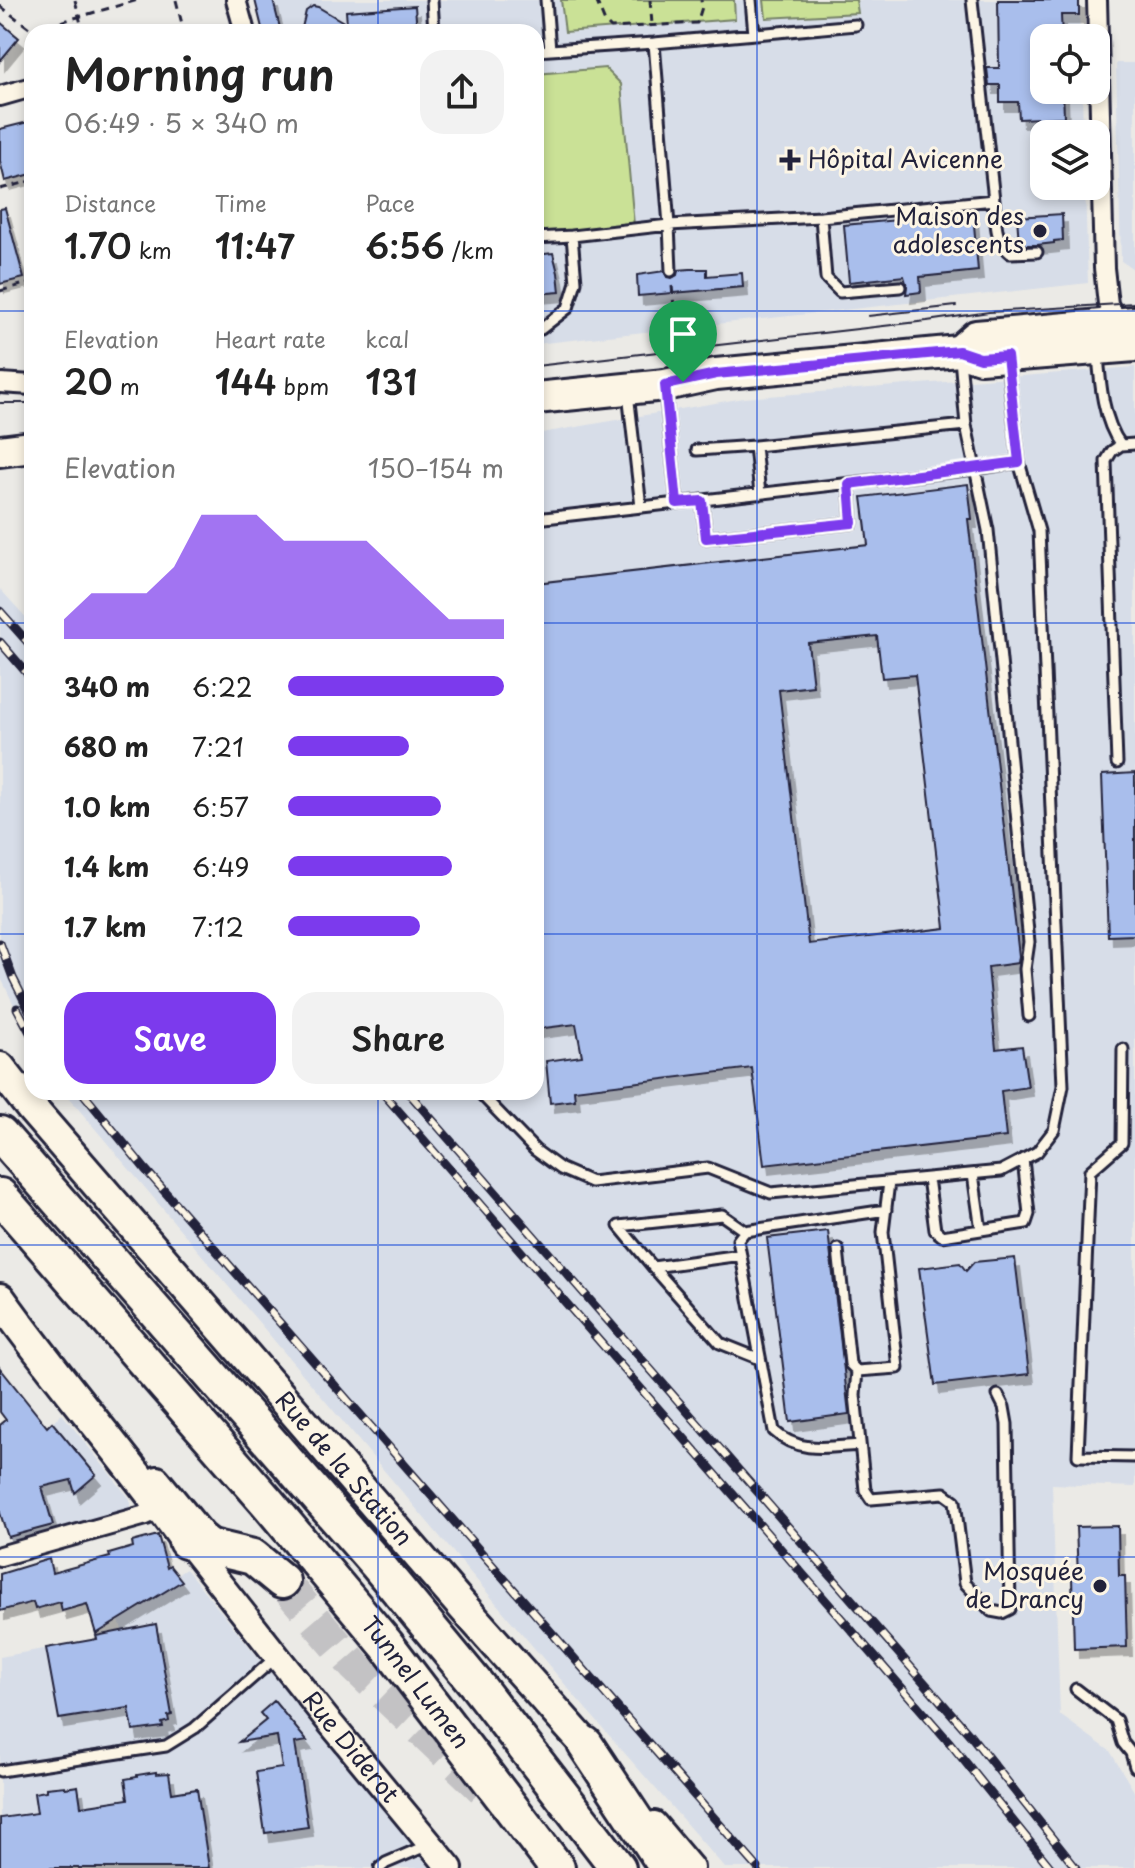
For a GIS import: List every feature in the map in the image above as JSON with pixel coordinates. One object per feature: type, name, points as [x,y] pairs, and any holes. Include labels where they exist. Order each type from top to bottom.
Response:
[{"type":"highway","points":[[0,1134],[386,1575],[476,1684],[618,1868]]},
{"type":"highway","name":"Tunnel Lumen","points":[[0,1196],[268,1503],[386,1644],[557,1868]]},
{"type":"highway","points":[[186,1541],[253,1557],[282,1581]]},
{"type":"highway","points":[[585,1744],[667,1868]]},
{"type":"main road","points":[[544,397],[674,384],[716,374],[959,351],[980,358],[1098,349],[1131,333]]},
{"type":"main road","points":[[959,351],[976,336],[1131,333]]},
{"type":"main road","points":[[0,451],[24,448]]},
{"type":"main road","name":"Rue de la Station","points":[[0,1068],[24,1098]]},
{"type":"main road","name":"Rue de la Station","points":[[25,1100],[585,1744]]},
{"type":"main road","name":"Rue Diderot","points":[[3,1308],[186,1541]]},
{"type":"street","points":[[236,0],[241,24]]},
{"type":"street","points":[[1097,0],[1104,268],[1108,304],[1131,333]]},
{"type":"street","points":[[0,96],[24,89]]},
{"type":"street","points":[[0,383],[24,384]]},
{"type":"street","name":"Rue Diderot","points":[[125,1462],[148,1468],[203,1535],[221,1551],[252,1626]]},
{"type":"street","points":[[0,1556],[146,1515],[162,1507]]},
{"type":"street","name":"Rue Diderot","points":[[186,1541],[276,1657],[450,1868]]},
{"type":"street","name":"Rue de la Station","points":[[585,1744],[691,1868]]},
{"type":"lane","points":[[432,0],[434,24]]},
{"type":"lane","points":[[546,0],[550,50]]},
{"type":"lane","points":[[751,0],[754,34]]},
{"type":"lane","points":[[972,0],[998,236],[1010,253],[1037,252]]},
{"type":"lane","points":[[544,50],[856,25]]},
{"type":"lane","points":[[654,43],[671,271]]},
{"type":"lane","points":[[544,238],[669,225],[821,217],[994,200]]},
{"type":"lane","points":[[821,217],[826,278],[840,292],[900,287]]},
{"type":"lane","points":[[544,327],[568,308],[576,282],[572,236]]},
{"type":"lane","points":[[1098,349],[1107,413],[1114,436],[1121,445]]},
{"type":"lane","points":[[959,351],[966,425],[988,530],[1029,942],[1025,969],[1029,1016]]},
{"type":"lane","points":[[487,1100],[535,1150],[561,1169],[591,1182],[708,1168],[771,1193],[1001,1171],[1037,1152],[1054,1130],[1063,1086],[1039,531],[1019,462],[1007,356]]},
{"type":"lane","points":[[674,384],[672,442],[677,503]]},
{"type":"lane","points":[[627,389],[641,507]]},
{"type":"lane","points":[[697,450],[966,425]]},
{"type":"lane","points":[[1117,763],[1106,461],[1112,451],[1121,445],[1135,444]]},
{"type":"lane","points":[[755,446],[760,494]]},
{"type":"lane","points":[[544,518],[1019,462]]},
{"type":"lane","points":[[702,501],[706,538],[852,523],[849,484]]},
{"type":"lane","points":[[1123,1049],[1122,1143],[1090,1171],[1078,1456],[1135,1457]]},
{"type":"lane","points":[[928,1178],[935,1230],[942,1236],[1026,1223],[1029,1214],[1023,1159]]},
{"type":"lane","points":[[973,1174],[981,1230]]},
{"type":"lane","points":[[838,1249],[850,1364],[857,1371],[898,1368],[883,1232],[889,1182]]},
{"type":"lane","points":[[760,1359],[720,1343],[619,1226],[722,1215],[745,1231],[886,1210]]},
{"type":"lane","points":[[745,1231],[738,1240],[774,1431],[785,1442],[810,1448],[860,1445]]},
{"type":"lane","points":[[653,1267],[741,1255]]},
{"type":"lane","points":[[857,1371],[855,1395],[865,1490],[871,1499],[944,1493],[955,1501],[965,1583],[991,1611],[1002,1613],[1010,1609],[1007,1424],[998,1395]]},
{"type":"lane","points":[[0,1771],[166,1746],[195,1728],[276,1657]]},
{"type":"lane","points":[[1076,1689],[1116,1720],[1123,1743],[1133,1750],[1135,1767]]},
{"type":"lane","points":[[380,1868],[431,1844]]},
{"type":"path","points":[[75,0],[81,24]]},
{"type":"path","points":[[54,24],[138,0]]},
{"type":"path","points":[[176,0],[182,24]]},
{"type":"path","points":[[596,0],[605,22],[611,28],[697,23],[701,0]]},
{"type":"path","points":[[650,0],[654,43]]},
{"type":"path","points":[[0,6],[24,24]]},
{"type":"path","points":[[0,189],[24,183]]},
{"type":"path","points":[[0,291],[24,284]]},
{"type":"path","points":[[672,286],[678,350],[674,384]]},
{"type":"shaded area","name":"Hôpital Avicenne","points":[[255,0],[1079,0],[1080,24],[1030,24],[1030,104],[1082,104],[1083,120],[1030,120],[1030,200],[1085,200],[1088,283],[544,343],[544,24],[261,24]]},
{"type":"shaded area","points":[[1116,63],[1135,63],[1135,270],[1121,261]]},
{"type":"shaded area","points":[[1135,367],[1135,1487],[1052,1484],[1060,1715],[1110,1751],[1135,1793],[1135,1868],[725,1868],[573,1694],[71,1100],[544,1100],[544,433],[744,398]]},
{"type":"shaded area","points":[[0,589],[24,615],[24,1026],[0,980]]},
{"type":"shaded area","points":[[62,1414],[130,1499],[130,1508],[10,1541],[0,1506],[0,1464]]},
{"type":"shaded area","points":[[186,1569],[431,1868],[0,1868],[0,1657],[123,1634],[117,1612]]},
{"type":"green space","points":[[561,0],[734,0],[735,19],[565,32]]},
{"type":"green space","points":[[764,0],[856,0],[858,13],[766,18]]},
{"type":"green space","points":[[605,68],[621,84],[634,225],[544,233],[544,73]]},
{"type":"building","points":[[255,0],[273,0],[279,24],[261,24]]},
{"type":"building","points":[[998,0],[1079,0],[1079,15],[1061,15],[1061,24],[1030,24],[1030,104],[1064,104],[1064,117],[1019,119],[1018,102],[1000,102],[1000,85],[989,85],[987,68],[999,68]]},
{"type":"building","points":[[313,6],[318,7],[347,24],[303,24],[306,11]]},
{"type":"building","points":[[415,6],[416,24],[347,24],[346,11]]},
{"type":"building","points":[[0,22],[19,38],[0,61]]},
{"type":"building","points":[[24,123],[24,176],[5,181],[0,161],[0,129]]},
{"type":"building","points":[[5,208],[24,278],[0,284],[0,209]]},
{"type":"building","points":[[973,213],[978,271],[920,277],[921,292],[906,294],[904,276],[849,282],[844,225]]},
{"type":"building","name":"Maison des adolescents","points":[[1062,214],[1063,240],[1037,245],[1019,243],[1017,217]]},
{"type":"building","points":[[553,253],[560,292],[544,293],[544,254]]},
{"type":"building","points":[[707,269],[707,276],[742,273],[743,287],[638,296],[637,275],[664,271],[667,277],[672,278],[678,270]]},
{"type":"building","points":[[968,484],[972,519],[968,519],[1019,956],[1018,963],[988,967],[996,1049],[1022,1046],[1028,1087],[1001,1091],[1006,1137],[764,1165],[752,1068],[574,1090],[575,1100],[550,1103],[546,1061],[582,1056],[576,1024],[544,1028],[544,582],[868,545],[862,497]],"holes":[[[877,636],[882,678],[915,675],[945,928],[809,944],[779,690],[813,686],[808,643]]]},
{"type":"building","points":[[1135,773],[1135,935],[1108,936],[1102,775]]},
{"type":"building","points":[[828,1231],[849,1414],[790,1422],[767,1238]]},
{"type":"building","points":[[1015,1258],[1029,1374],[935,1385],[919,1268],[960,1263],[966,1271],[974,1262]]},
{"type":"building","points":[[0,1368],[47,1427],[52,1422],[96,1475],[75,1493],[71,1480],[42,1487],[53,1525],[8,1537],[0,1513],[0,1425],[6,1420],[0,1412]]},
{"type":"building","name":"Mosquée de Drancy","points":[[1118,1526],[1119,1576],[1125,1576],[1127,1647],[1074,1649],[1072,1577],[1078,1577],[1076,1527]]},
{"type":"building","points":[[158,1535],[167,1568],[170,1566],[182,1581],[96,1634],[87,1604],[62,1611],[60,1602],[35,1609],[33,1602],[0,1611],[0,1574],[49,1559],[52,1573],[110,1557],[109,1554],[133,1547],[132,1542]]},
{"type":"building","points":[[156,1624],[172,1715],[168,1716],[169,1721],[162,1723],[163,1727],[133,1731],[129,1708],[59,1719],[46,1648]]},
{"type":"building","points":[[274,1701],[307,1741],[295,1743],[308,1827],[265,1833],[256,1772],[282,1768],[277,1736],[239,1742],[266,1720],[260,1713]]},
{"type":"building","points":[[156,1772],[169,1773],[172,1793],[197,1789],[209,1868],[0,1868],[0,1818],[37,1813],[34,1793],[46,1791],[46,1788],[78,1786],[81,1806],[128,1799],[125,1779]]},
{"type":"tunnel","points":[[282,1581],[355,1666],[485,1790]]},
{"type":"tram line","points":[[544,365],[989,312],[1135,303]]},
{"type":"tram line","points":[[868,316],[956,306]]},
{"type":"tram line","points":[[0,403],[24,403]]},
{"type":"railway","points":[[0,611],[24,638]]},
{"type":"railway","points":[[0,642],[24,670]]},
{"type":"railway","points":[[0,943],[24,1000]]},
{"type":"railway","points":[[17,1008],[24,1021]]},
{"type":"railway","points":[[89,1100],[145,1169],[758,1868]]},
{"type":"railway","points":[[389,1100],[950,1743],[1051,1868]]},
{"type":"railway","points":[[415,1100],[971,1736],[1076,1868]]},
{"type":"place","name":"Hôpital Avicenne","points":[[790,160]]},
{"type":"place","name":"Maison des adolescents","points":[[1040,231]]},
{"type":"place","name":"Mosquée de Drancy","points":[[1100,1586]]},
{"type":"route","points":[[959,351],[980,358],[1007,356],[1019,462],[849,484],[852,523],[706,538],[702,501],[677,503],[665,385],[683,382],[716,374],[959,351]]}]
